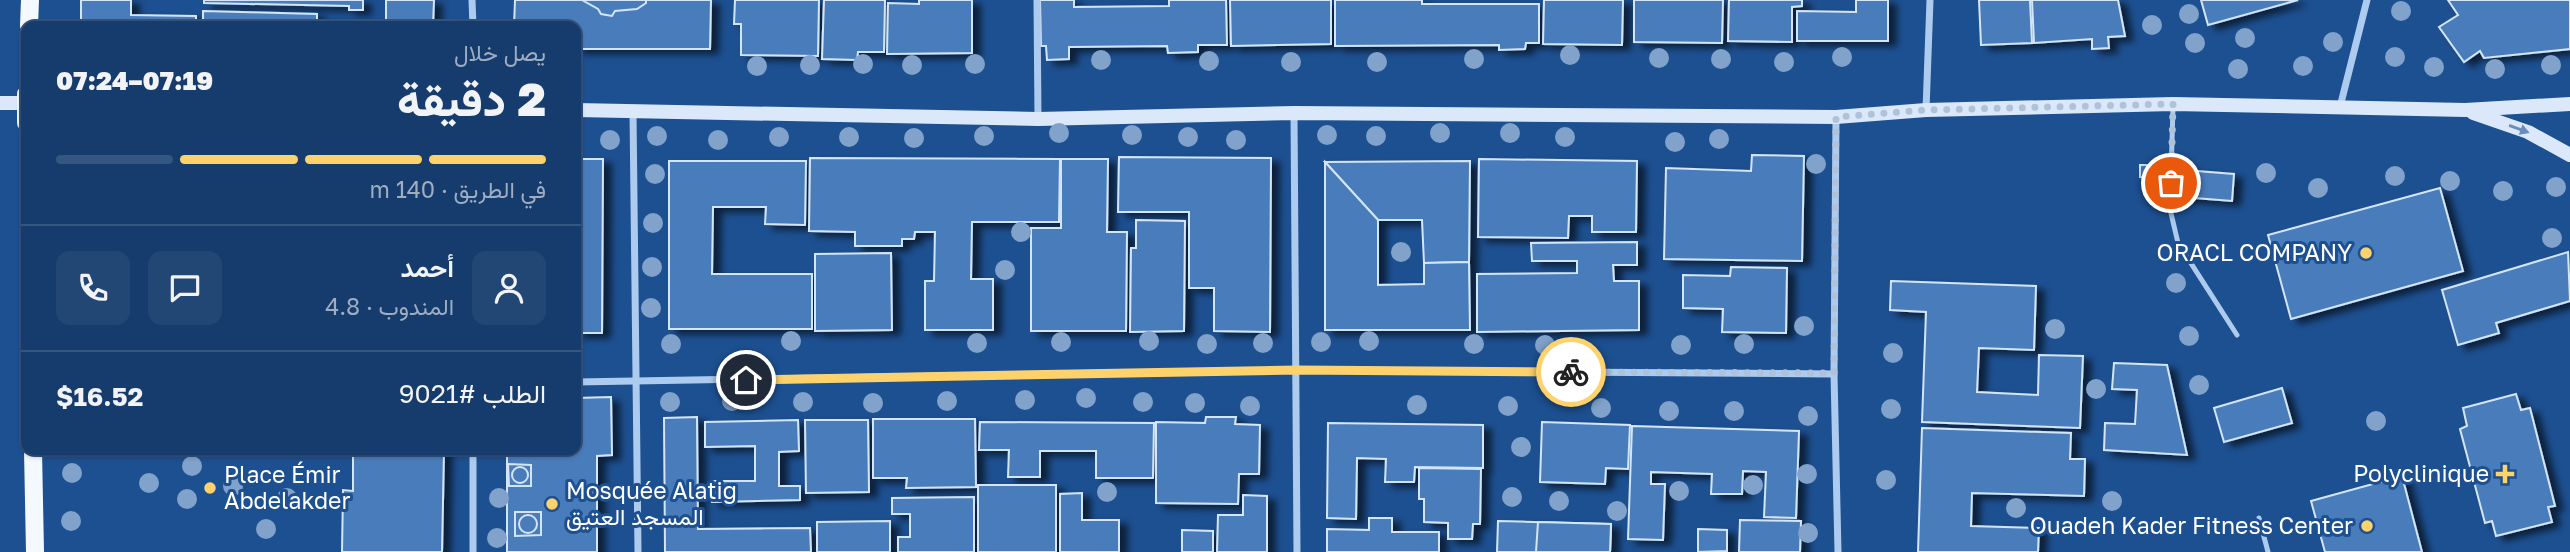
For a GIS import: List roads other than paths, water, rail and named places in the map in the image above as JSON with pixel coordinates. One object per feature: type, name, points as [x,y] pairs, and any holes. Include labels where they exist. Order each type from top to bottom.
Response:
[{"type":"main road","points":[[29,21],[30,0]]},
{"type":"main road","points":[[0,103],[21,103]]},
{"type":"main road","points":[[581,110],[1038,119],[1294,113],[1836,117],[1926,110],[2173,104],[2465,110],[2570,104]]},
{"type":"main road","points":[[2465,110],[2528,132],[2570,155]]},
{"type":"main road","points":[[33,455],[35,552]]},
{"type":"street","points":[[472,0],[473,21]]},
{"type":"street","points":[[1037,0],[1038,119]]},
{"type":"street","points":[[1926,110],[1930,0]]},
{"type":"street","points":[[2340,107],[2367,0]]},
{"type":"street","points":[[634,110],[638,552]]},
{"type":"street","points":[[1294,113],[1297,552]]},
{"type":"street","points":[[1836,117],[1834,373],[1838,552]]},
{"type":"street","points":[[581,382],[1297,370],[1834,373]]},
{"type":"street","points":[[473,455],[473,552]]},
{"type":"lane","points":[[2173,104],[2170,209],[2178,243],[2237,335]]},
{"type":"lane","points":[[2259,518],[2268,552]]},
{"type":"place","name":"ORACL COMPANY","points":[[2366,253]]},
{"type":"place","name":"Polyclinique","points":[[2505,474]]},
{"type":"place","name":"Place Émir Abdelakder","points":[[210,488]]},
{"type":"place","name":"Mosquée Alatig المسجد العتيق","points":[[552,504]]},
{"type":"place","name":"Ouadeh Kader Fitness Center","points":[[2367,526]]}]
